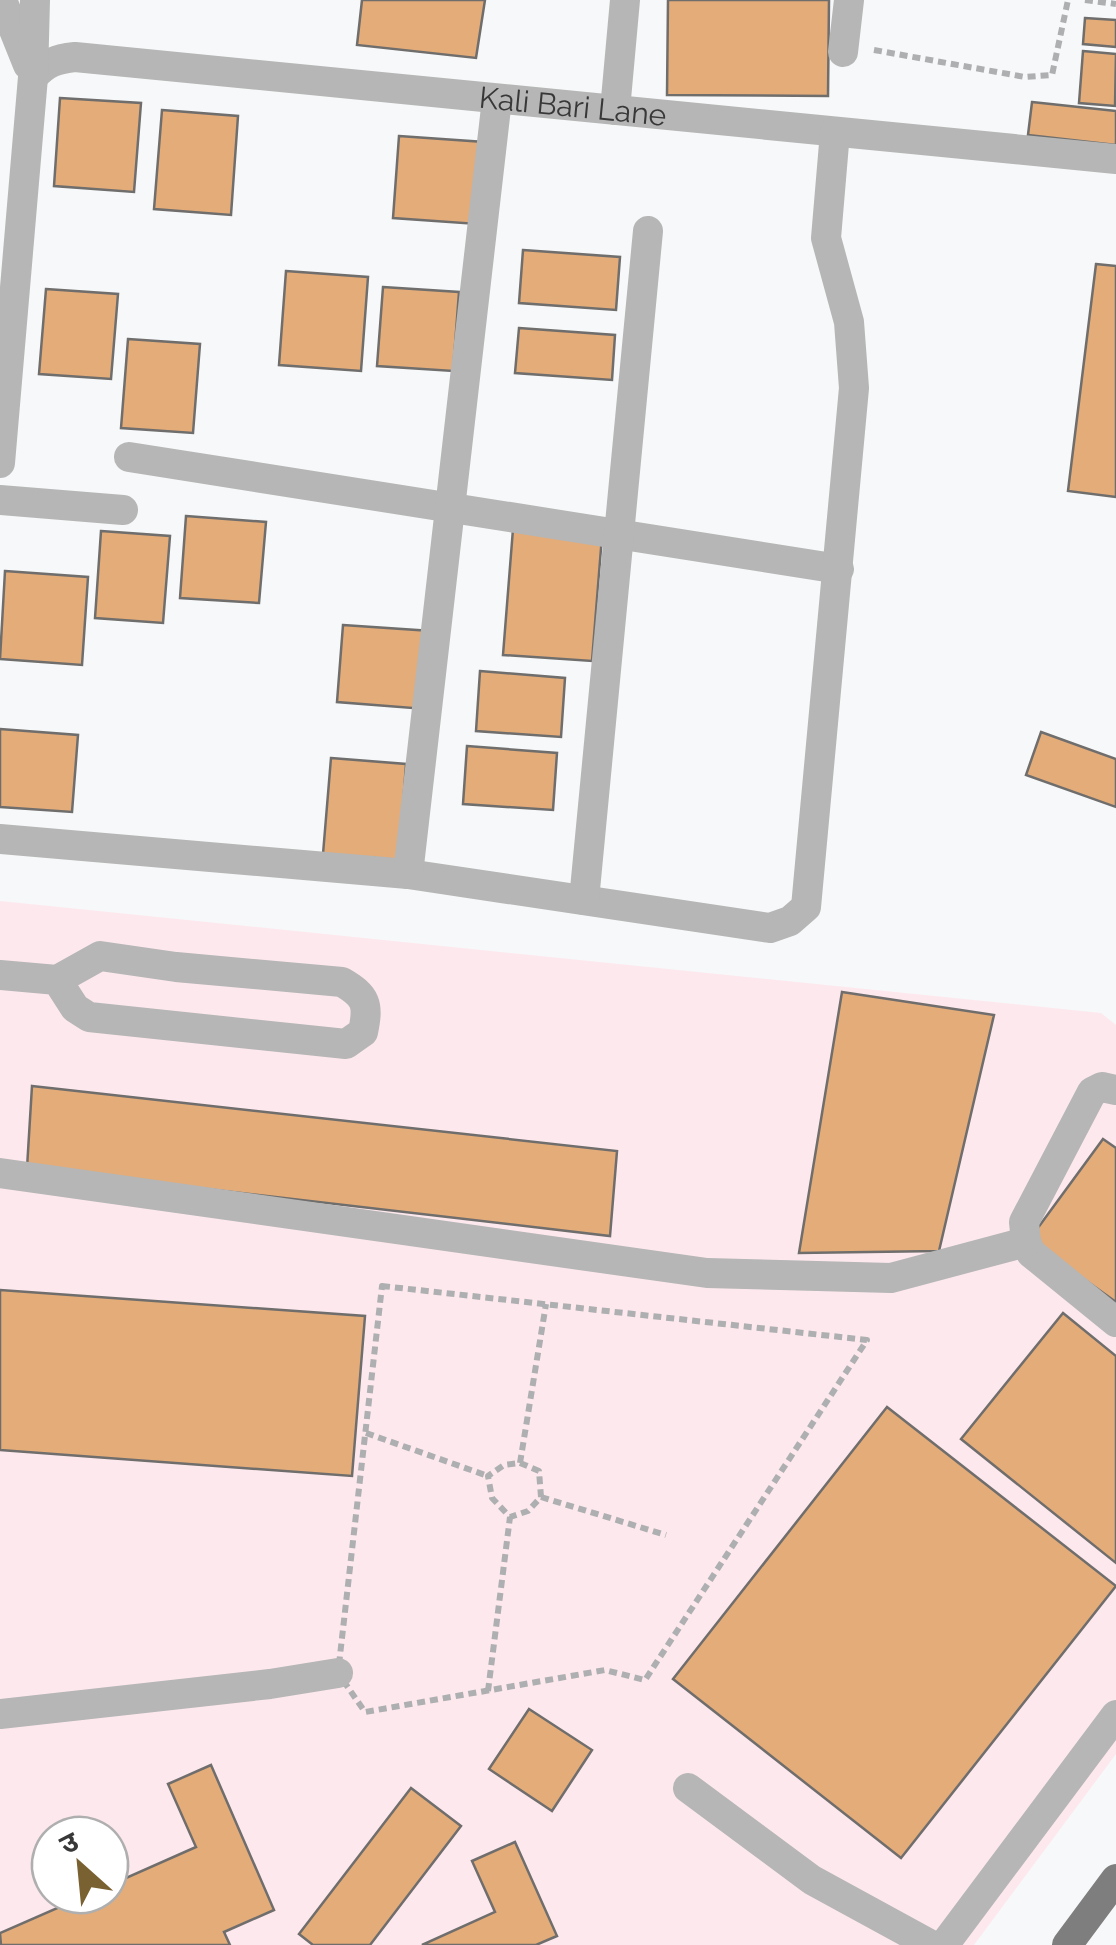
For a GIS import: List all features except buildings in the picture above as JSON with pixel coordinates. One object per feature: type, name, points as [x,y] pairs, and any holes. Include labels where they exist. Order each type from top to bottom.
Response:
[{"type":"main road","points":[[1068,1945],[1116,1879]]},
{"type":"street","points":[[2,0],[33,77]]},
{"type":"street","points":[[0,463],[33,77],[35,0]]},
{"type":"street","points":[[615,110],[625,0]]},
{"type":"street","points":[[844,52],[850,0]]},
{"type":"street","name":"Kali Bari Lane","points":[[33,77],[45,64],[75,57],[1116,159]]},
{"type":"street","points":[[408,874],[496,99]]},
{"type":"street","points":[[0,840],[408,874],[770,928],[790,921],[806,907],[854,388],[849,322],[826,238],[835,132]]},
{"type":"street","points":[[584,900],[648,231]]},
{"type":"street","points":[[129,457],[839,569]]},
{"type":"street","points":[[0,500],[123,510]]},
{"type":"street","points":[[0,976],[57,980],[100,956],[342,982],[360,993],[367,1011],[364,1032],[346,1044],[89,1017],[75,1008],[57,980]]},
{"type":"street","points":[[1116,1090],[1102,1087],[1092,1092],[1024,1222],[1031,1253],[1116,1322]]},
{"type":"street","points":[[0,1173],[707,1273],[891,1278],[1026,1242]]},
{"type":"street","points":[[0,1714],[338,1674]]},
{"type":"street","points":[[944,1945],[1116,1716]]},
{"type":"street","points":[[688,1788],[812,1880],[931,1945]]},
{"type":"path","points":[[878,34],[874,50],[1025,77],[1052,75],[1068,0]]},
{"type":"path","points":[[1085,0],[1116,4]]},
{"type":"path","points":[[382,1286],[867,1340],[645,1680],[605,1670],[364,1712],[338,1674],[366,1433],[382,1286]]},
{"type":"path","points":[[520,1463],[546,1304]]},
{"type":"path","points":[[366,1433],[488,1476]]},
{"type":"path","points":[[488,1476],[504,1465],[520,1463],[540,1472],[541,1497],[528,1511],[510,1516]]},
{"type":"path","points":[[488,1476],[492,1498],[510,1516]]},
{"type":"path","points":[[541,1497],[666,1535]]},
{"type":"path","points":[[488,1691],[510,1516]]},
{"type":"shaded area","points":[[0,901],[1101,1013],[1116,1025],[1116,1754],[974,1945],[0,1945]]}]
